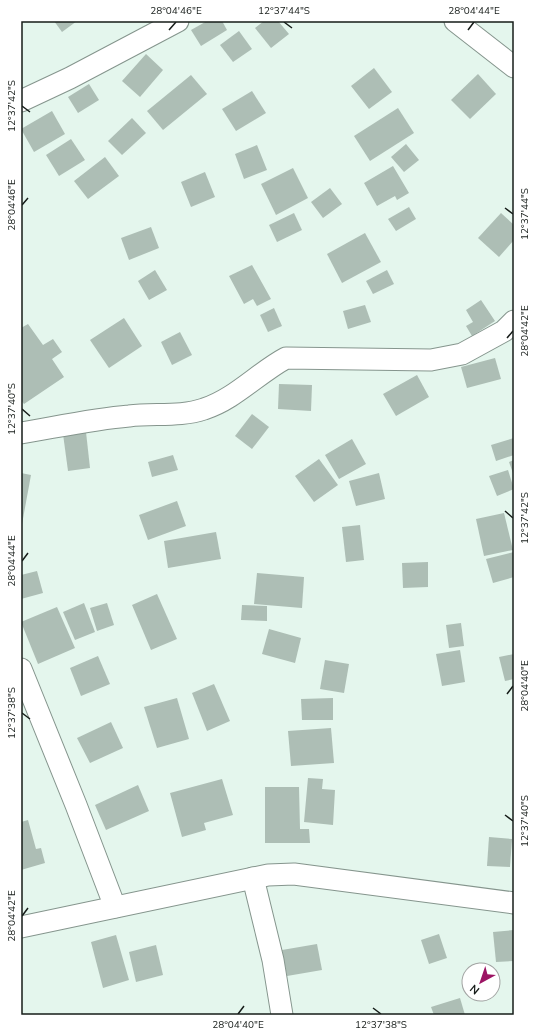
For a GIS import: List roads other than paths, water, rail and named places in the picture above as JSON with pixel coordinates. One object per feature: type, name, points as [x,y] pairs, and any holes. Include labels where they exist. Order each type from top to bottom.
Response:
[{"type":"street","points":[[21,101],[111,57],[178,21]]},
{"type":"street","points":[[455,21],[514,67]]},
{"type":"street","points":[[21,433],[127,416],[157,413],[183,414],[204,410],[225,401],[272,365],[286,358],[431,360],[462,354],[504,331],[514,321]]},
{"type":"street","points":[[21,669],[115,907]]},
{"type":"street","points":[[21,927],[268,875],[294,874],[514,902]]},
{"type":"street","points":[[253,878],[273,960],[282,1015]]}]
